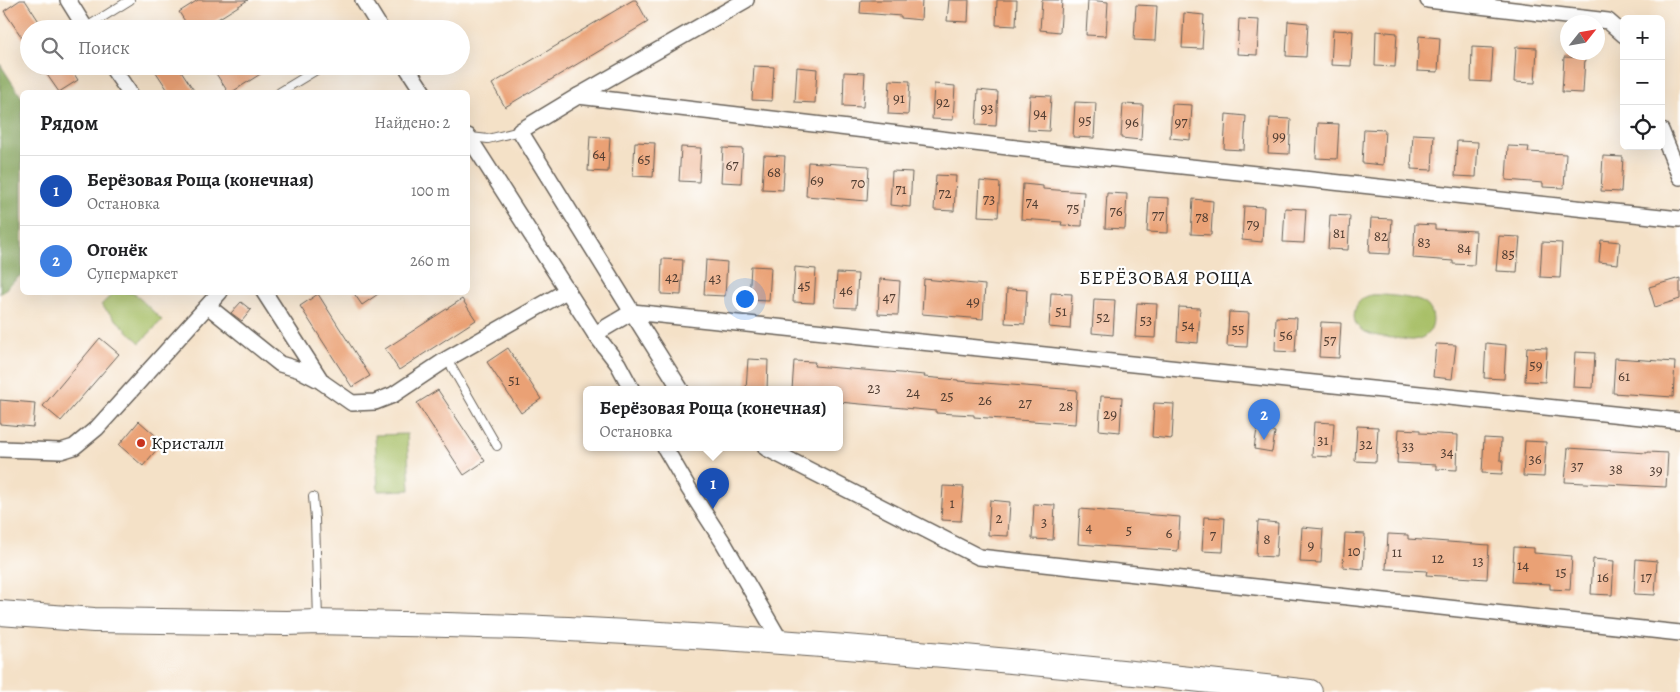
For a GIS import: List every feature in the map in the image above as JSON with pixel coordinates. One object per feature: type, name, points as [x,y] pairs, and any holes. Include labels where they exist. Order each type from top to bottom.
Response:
[{"type":"main road","points":[[0,613],[94,620],[318,622],[567,629],[873,648],[1172,676],[1310,692]]},
{"type":"street","points":[[68,0],[80,20]]},
{"type":"street","points":[[363,0],[375,20]]},
{"type":"street","points":[[678,386],[520,131],[746,0]]},
{"type":"street","points":[[1428,0],[1608,21],[1620,32]]},
{"type":"street","points":[[117,75],[128,90]]},
{"type":"street","points":[[412,75],[422,90]]},
{"type":"street","points":[[578,96],[1058,153],[1680,219]]},
{"type":"street","points":[[470,139],[595,334],[618,364],[630,386]]},
{"type":"street","points":[[1665,140],[1680,177]]},
{"type":"street","points":[[209,307],[280,364],[300,370],[322,382],[352,403],[375,402],[393,396],[447,359],[568,290]]},
{"type":"street","points":[[0,449],[61,451],[74,446],[97,428],[209,307],[218,295]]},
{"type":"street","points":[[266,295],[322,382]]},
{"type":"street","points":[[595,334],[632,312],[1680,420]]},
{"type":"street","points":[[667,451],[688,489],[723,542],[781,642]]},
{"type":"street","points":[[772,451],[979,558],[1680,633]]},
{"type":"lane","points":[[100,20],[130,0]]},
{"type":"lane","points":[[283,90],[308,75]]},
{"type":"lane","points":[[470,137],[488,139],[520,131]]},
{"type":"lane","points":[[447,359],[497,446]]},
{"type":"lane","points":[[313,496],[318,622]]},
{"type":"green space","points":[[0,64],[20,95],[20,276],[0,294]]},
{"type":"green space","points":[[111,295],[136,295],[162,320],[140,343],[101,305]]},
{"type":"green space","points":[[1371,295],[1398,296],[1424,303],[1433,317],[1433,323],[1428,333],[1424,337],[1412,340],[1378,336],[1363,331],[1357,326],[1354,319],[1355,310],[1361,300]]},
{"type":"green space","points":[[407,434],[410,490],[378,491],[375,435]]},
{"type":"building","points":[[20,0],[25,0],[38,20],[20,20],[20,35],[4,11]]},
{"type":"building","points":[[198,0],[248,0],[216,20],[184,20],[179,12]]},
{"type":"building","points":[[633,0],[636,0],[648,22],[505,107],[492,84]]},
{"type":"building","points":[[861,0],[922,0],[921,20],[901,18],[901,16],[860,13]]},
{"type":"building","points":[[949,0],[969,0],[968,22],[947,21]]},
{"type":"building","points":[[997,0],[1017,0],[1016,26],[996,25]]},
{"type":"building","points":[[1042,0],[1062,0],[1060,32],[1040,30]]},
{"type":"building","points":[[1088,0],[1108,2],[1106,36],[1086,35]]},
{"type":"building","points":[[1136,5],[1157,6],[1155,41],[1134,40]]},
{"type":"building","points":[[1184,13],[1204,15],[1202,49],[1182,48]]},
{"type":"building","points":[[1239,19],[1259,20],[1257,55],[1237,54]]},
{"type":"building","points":[[1288,21],[1308,23],[1306,57],[1286,56]]},
{"type":"building","points":[[1333,30],[1353,31],[1351,66],[1331,65]]},
{"type":"building","points":[[1376,31],[1397,33],[1395,67],[1375,66]]},
{"type":"building","points":[[1419,36],[1440,38],[1438,72],[1417,71]]},
{"type":"building","points":[[1472,47],[1493,48],[1491,82],[1471,81]]},
{"type":"building","points":[[1516,47],[1537,48],[1535,83],[1514,82]]},
{"type":"building","points":[[1564,60],[1585,60],[1583,93],[1562,92]]},
{"type":"building","points":[[754,66],[774,67],[772,101],[752,100]]},
{"type":"building","points":[[797,67],[817,69],[815,103],[795,102]]},
{"type":"building","points":[[844,72],[865,73],[863,107],[843,106]]},
{"type":"building","points":[[47,75],[75,75],[78,80],[62,90],[58,90]]},
{"type":"building","points":[[158,75],[184,75],[194,90],[168,90]]},
{"type":"building","points":[[217,75],[259,75],[235,90],[227,90]]},
{"type":"building","points":[[890,80],[910,81],[908,115],[888,114]]},
{"type":"building","points":[[934,84],[955,86],[953,120],[932,119]]},
{"type":"building","points":[[978,90],[998,92],[996,126],[976,125]]},
{"type":"building","points":[[1030,95],[1051,96],[1049,131],[1028,130]]},
{"type":"building","points":[[1075,102],[1096,103],[1094,138],[1073,137]]},
{"type":"building","points":[[1123,104],[1143,105],[1141,140],[1121,138]]},
{"type":"building","points":[[1172,104],[1192,105],[1190,140],[1170,138]]},
{"type":"building","points":[[1226,114],[1246,116],[1244,150],[1224,149]]},
{"type":"building","points":[[1270,118],[1291,119],[1289,154],[1268,153]]},
{"type":"building","points":[[1318,123],[1339,124],[1337,159],[1316,158]]},
{"type":"building","points":[[1364,129],[1385,130],[1383,165],[1362,163]]},
{"type":"building","points":[[1413,134],[1434,135],[1432,170],[1411,169]]},
{"type":"building","points":[[590,136],[610,137],[608,172],[588,171]]},
{"type":"building","points":[[1457,141],[1478,142],[1476,177],[1455,176]]},
{"type":"building","points":[[635,142],[655,143],[653,177],[633,176]]},
{"type":"building","points":[[1508,146],[1529,147],[1528,152],[1566,154],[1564,188],[1543,187],[1543,183],[1506,180]]},
{"type":"building","points":[[681,147],[701,148],[699,182],[679,181]]},
{"type":"building","points":[[723,148],[743,149],[741,183],[721,182]]},
{"type":"building","points":[[764,155],[785,156],[783,190],[762,189]]},
{"type":"building","points":[[1603,156],[1623,157],[1621,192],[1601,191]]},
{"type":"building","points":[[808,162],[869,166],[867,201],[806,196]]},
{"type":"building","points":[[892,171],[912,172],[910,207],[890,205]]},
{"type":"building","points":[[936,175],[956,176],[954,211],[934,210]]},
{"type":"building","points":[[980,181],[1000,183],[998,217],[978,216]]},
{"type":"building","points":[[1023,184],[1043,186],[1043,189],[1084,192],[1082,226],[1061,225],[1062,222],[1021,219]]},
{"type":"building","points":[[1107,193],[1127,194],[1125,229],[1105,228]]},
{"type":"building","points":[[1149,197],[1169,198],[1168,233],[1147,232]]},
{"type":"building","points":[[1193,199],[1213,201],[1211,235],[1191,234]]},
{"type":"building","points":[[1244,206],[1264,207],[1262,242],[1242,240]]},
{"type":"building","points":[[1285,208],[1306,209],[1304,243],[1283,242]]},
{"type":"building","points":[[1330,215],[1350,216],[1348,250],[1328,249]]},
{"type":"building","points":[[1371,218],[1392,219],[1390,254],[1369,253]]},
{"type":"building","points":[[1415,224],[1435,225],[1435,229],[1476,231],[1474,265],[1453,264],[1453,261],[1413,258]]},
{"type":"building","points":[[1499,236],[1520,237],[1517,272],[1496,271]]},
{"type":"building","points":[[1601,240],[1620,242],[1618,264],[1599,262]]},
{"type":"building","points":[[1542,242],[1562,243],[1560,278],[1540,277]]},
{"type":"building","points":[[662,259],[683,260],[681,295],[661,294]]},
{"type":"building","points":[[706,260],[727,262],[725,296],[704,295]]},
{"type":"building","points":[[751,266],[771,267],[769,301],[749,300]]},
{"type":"building","points":[[795,267],[816,269],[814,303],[793,302]]},
{"type":"building","points":[[837,273],[858,274],[856,308],[835,307]]},
{"type":"building","points":[[1680,278],[1680,299],[1655,307],[1649,287]]},
{"type":"building","points":[[880,279],[900,281],[898,315],[878,314]]},
{"type":"building","points":[[924,279],[985,285],[983,319],[922,314]]},
{"type":"building","points":[[1007,289],[1027,290],[1025,324],[1005,323]]},
{"type":"building","points":[[1051,293],[1072,294],[1070,329],[1049,327]]},
{"type":"building","points":[[319,295],[370,376],[352,387],[300,306]]},
{"type":"building","points":[[355,295],[377,295],[362,305]]},
{"type":"building","points":[[462,299],[476,320],[399,370],[385,349]]},
{"type":"building","points":[[1094,299],[1115,300],[1113,335],[1092,333]]},
{"type":"building","points":[[241,302],[251,310],[242,321],[231,313]]},
{"type":"building","points":[[1137,303],[1157,304],[1155,338],[1135,337]]},
{"type":"building","points":[[1179,307],[1200,308],[1198,343],[1177,341]]},
{"type":"building","points":[[1229,312],[1249,313],[1247,347],[1227,346]]},
{"type":"building","points":[[1276,317],[1297,318],[1295,352],[1275,351]]},
{"type":"building","points":[[1321,322],[1341,323],[1339,358],[1319,357]]},
{"type":"building","points":[[100,338],[119,354],[61,421],[43,406]]},
{"type":"building","points":[[1486,343],[1506,345],[1504,379],[1484,378]]},
{"type":"building","points":[[1436,344],[1456,345],[1452,379],[1433,377]]},
{"type":"building","points":[[1527,347],[1547,348],[1545,382],[1525,381]]},
{"type":"building","points":[[508,348],[541,399],[521,413],[487,362]]},
{"type":"building","points":[[1575,352],[1595,353],[1593,388],[1573,387]]},
{"type":"building","points":[[1615,358],[1675,362],[1673,397],[1613,393]]},
{"type":"building","points":[[748,359],[768,360],[767,386],[746,386]]},
{"type":"building","points":[[794,361],[815,362],[814,366],[925,375],[924,377],[958,381],[1077,390],[1075,424],[974,417],[974,415],[936,413],[936,411],[843,402],[843,386],[792,386]]},
{"type":"building","points":[[438,390],[485,461],[464,475],[417,403]]},
{"type":"building","points":[[1101,396],[1122,397],[1120,432],[1099,430]]},
{"type":"building","points":[[0,400],[35,403],[33,427],[0,424]]},
{"type":"building","points":[[1154,403],[1174,404],[1172,439],[1152,437]]},
{"type":"building","name":"Кристалл","points":[[139,421],[163,442],[143,466],[119,445]]},
{"type":"building","points":[[1314,422],[1334,423],[1332,457],[1312,456]]},
{"type":"building","points":[[1357,426],[1378,427],[1376,462],[1355,461]]},
{"type":"building","points":[[1257,429],[1275,432],[1272,452],[1254,449]]},
{"type":"building","points":[[1399,429],[1420,430],[1420,433],[1458,435],[1457,470],[1436,469],[1436,465],[1397,463]]},
{"type":"building","points":[[1484,438],[1501,439],[1500,460],[1503,460],[1502,474],[1482,473]]},
{"type":"building","points":[[1525,441],[1546,442],[1544,477],[1523,476]]},
{"type":"building","points":[[1568,448],[1668,453],[1666,487],[1565,482]]},
{"type":"building","points":[[943,486],[964,487],[961,521],[941,520]]},
{"type":"building","points":[[990,500],[1010,502],[1008,536],[988,535]]},
{"type":"building","points":[[1034,504],[1055,505],[1053,540],[1032,539]]},
{"type":"building","points":[[1080,509],[1180,517],[1178,551],[1078,544]]},
{"type":"building","points":[[1204,517],[1225,518],[1223,552],[1202,551]]},
{"type":"building","points":[[1258,521],[1278,523],[1276,557],[1256,556]]},
{"type":"building","points":[[1302,527],[1323,529],[1321,563],[1300,562]]},
{"type":"building","points":[[1345,533],[1365,534],[1363,569],[1343,567]]},
{"type":"building","points":[[1388,534],[1408,535],[1408,539],[1489,545],[1487,579],[1426,575],[1427,571],[1386,569]]},
{"type":"building","points":[[1514,547],[1534,548],[1534,553],[1572,556],[1570,590],[1550,589],[1550,584],[1512,582]]},
{"type":"building","points":[[1593,559],[1614,561],[1612,595],[1591,594]]},
{"type":"building","points":[[1636,559],[1657,561],[1655,595],[1634,594]]},
{"type":"place","name":"Огонёк","points":[[1264,440]]},
{"type":"place","name":"Кристалл","points":[[141,443]]},
{"type":"place","name":"Берёзовая Роща (конечная)","points":[[713,509]]},
{"type":"district","name":"БЕРЁЗОВАЯ РОЩА","points":[[1166,277]]}]
